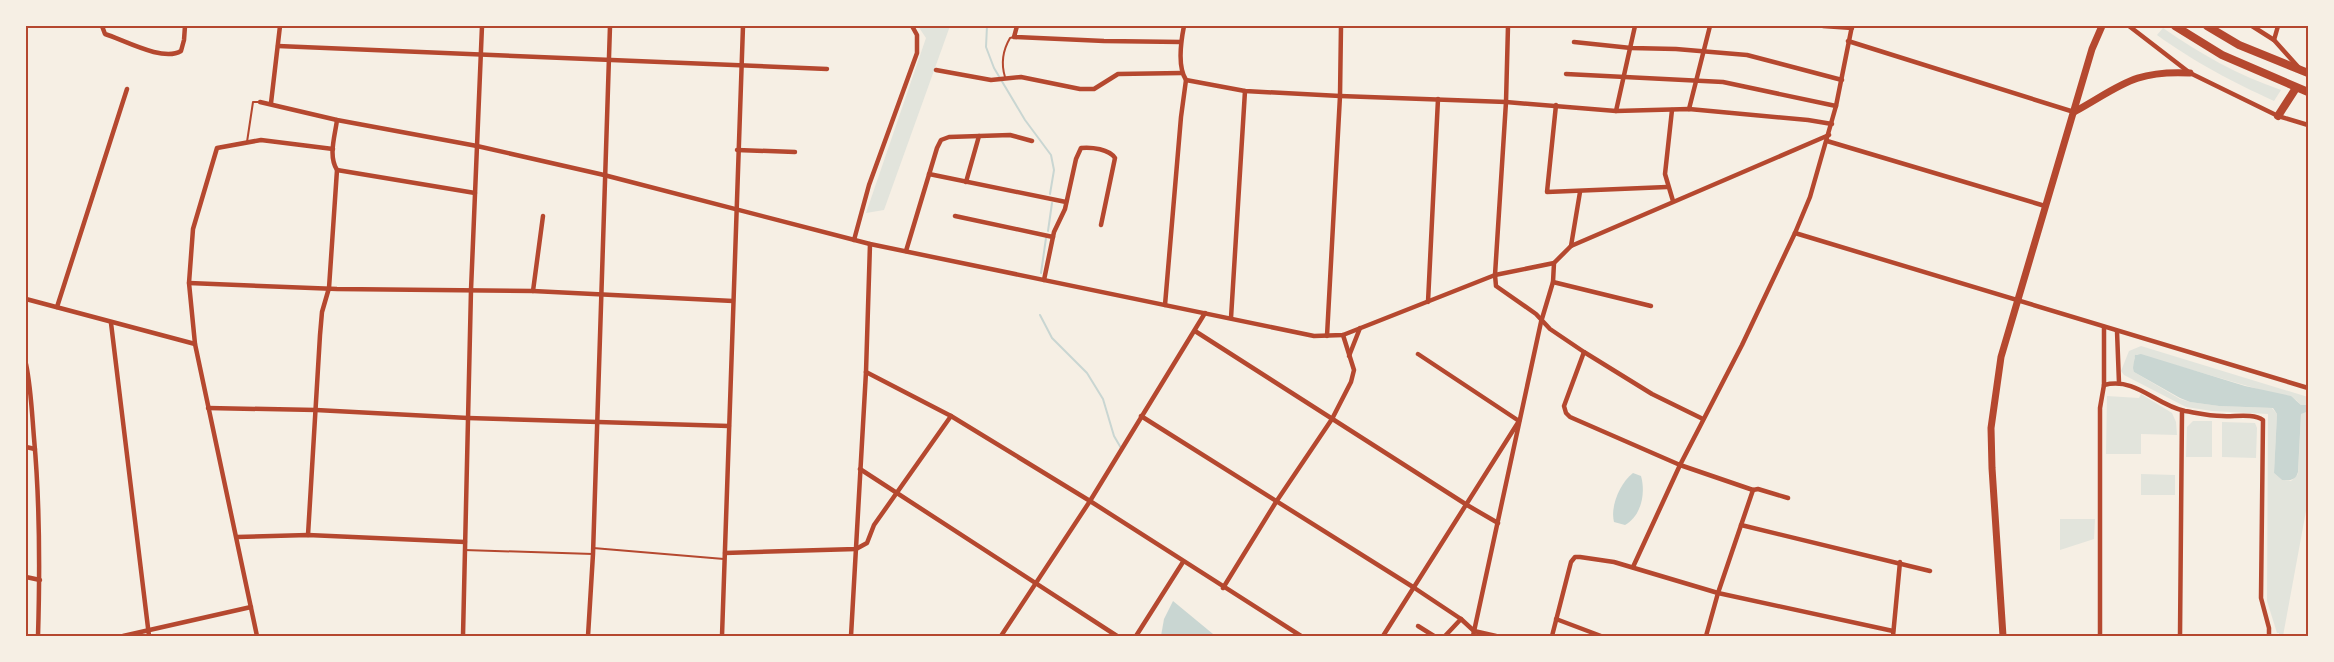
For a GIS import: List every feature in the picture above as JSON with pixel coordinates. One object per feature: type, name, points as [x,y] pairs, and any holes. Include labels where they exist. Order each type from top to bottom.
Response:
[{"type":"main road","points":[[2002,636],[1991,428],[2001,357],[2092,49],[2102,26]]},
{"type":"main road","points":[[2175,26],[2222,55],[2308,92]]},
{"type":"main road","points":[[2207,26],[2220,29],[2239,45],[2305,72]]},
{"type":"main road","points":[[2073,112],[2137,76],[2163,72],[2190,74]]},
{"type":"main road","points":[[2278,116],[2296,88]]},
{"type":"street","points":[[102,26],[105,34],[147,50],[170,55],[181,51],[185,26]]},
{"type":"street","points":[[271,103],[279,26]]},
{"type":"street","points":[[463,636],[471,290],[482,26]]},
{"type":"street","points":[[588,636],[593,551],[610,26]]},
{"type":"street","points":[[722,636],[743,26]]},
{"type":"street","points":[[854,240],[869,184],[917,53],[917,35],[912,26]]},
{"type":"street","points":[[1017,26],[1014,37],[1181,42]]},
{"type":"street","points":[[1165,305],[1186,80],[1182,73],[1181,42],[1184,26]]},
{"type":"street","points":[[1327,336],[1340,96],[1341,26]]},
{"type":"street","points":[[1508,26],[1506,102],[1494,274],[1496,286],[1536,314],[1541,322],[1584,352],[1652,394],[1703,419]]},
{"type":"street","points":[[1616,111],[1635,26]]},
{"type":"street","points":[[1689,109],[1710,26]]},
{"type":"street","points":[[1633,567],[1680,465],[1738,353],[1795,233],[1817,176],[1832,124],[1852,27],[1823,26]]},
{"type":"street","points":[[2129,26],[2190,74],[2278,116],[2308,125]]},
{"type":"street","points":[[2252,26],[2274,40],[2305,72]]},
{"type":"street","points":[[2274,40],[2278,26]]},
{"type":"street","points":[[1848,41],[2073,112]]},
{"type":"street","points":[[1574,42],[1756,57],[1842,80]]},
{"type":"street","points":[[278,46],[827,69]]},
{"type":"street","points":[[936,70],[959,76],[1021,77],[1068,87],[1094,89],[1118,74],[1182,73]]},
{"type":"street","points":[[1566,74],[1696,79],[1746,86],[1836,106]]},
{"type":"street","points":[[1186,80],[1245,91],[1506,102],[1616,111],[1689,109],[1832,124]]},
{"type":"street","points":[[57,307],[127,89]]},
{"type":"street","points":[[1231,318],[1245,91]]},
{"type":"street","points":[[1428,302],[1438,99]]},
{"type":"street","points":[[260,102],[337,120],[477,146],[604,175],[854,240],[1314,336],[1343,335],[1494,274],[1554,263],[1571,246],[1829,135]]},
{"type":"street","points":[[1556,105],[1546,192],[1667,187]]},
{"type":"street","points":[[1672,110],[1665,174],[1673,201]]},
{"type":"street","points":[[308,535],[322,312],[329,288],[337,170],[333,164],[333,149],[337,120]]},
{"type":"street","points":[[906,251],[937,148],[944,138],[1010,135],[1032,141]]},
{"type":"street","points":[[966,182],[980,136]]},
{"type":"street","points":[[256,636],[195,344],[189,283],[191,244],[198,206],[217,148],[261,140],[333,149]]},
{"type":"street","points":[[1827,141],[2045,206]]},
{"type":"street","points":[[1044,280],[1053,237],[1066,202],[1076,159],[1081,148],[1114,155],[1114,170],[1101,225]]},
{"type":"street","points":[[737,150],[795,152]]},
{"type":"street","points":[[337,170],[475,193]]},
{"type":"street","points":[[929,174],[1066,202]]},
{"type":"street","points":[[1571,246],[1580,192]]},
{"type":"street","points":[[533,291],[543,216]]},
{"type":"street","points":[[955,216],[1053,237]]},
{"type":"street","points":[[1795,233],[2308,388]]},
{"type":"street","points":[[851,636],[866,372],[870,243]]},
{"type":"street","points":[[1473,634],[1541,322],[1553,282],[1554,263]]},
{"type":"street","points":[[1553,282],[1651,306]]},
{"type":"street","points":[[189,283],[533,291],[733,301]]},
{"type":"street","points":[[26,299],[195,344]]},
{"type":"street","points":[[1001,636],[1090,501],[1205,313]]},
{"type":"street","points":[[111,323],[149,634]]},
{"type":"street","points":[[1349,356],[1360,327]]},
{"type":"street","points":[[2100,636],[2100,408],[2104,385],[2104,327]]},
{"type":"street","points":[[1195,331],[1498,523]]},
{"type":"street","points":[[2117,331],[2119,383]]},
{"type":"street","points":[[1223,588],[1276,502],[1332,418],[1354,374],[1343,335]]},
{"type":"street","points":[[1584,352],[1564,406],[1566,413],[1680,465],[1753,490],[1758,489],[1788,498]]},
{"type":"street","points":[[1418,354],[1520,421]]},
{"type":"street","points":[[26,364],[35,449],[40,580],[38,636]]},
{"type":"street","points":[[866,372],[951,416],[1090,501],[1301,636]]},
{"type":"street","points":[[2104,385],[2119,383],[2133,385],[2182,411],[2262,419],[2261,597],[2270,628],[2269,636]]},
{"type":"street","points":[[208,408],[729,426]]},
{"type":"street","points":[[2180,636],[2182,411]]},
{"type":"street","points":[[725,552],[856,549],[867,543],[874,525],[951,416]]},
{"type":"street","points":[[1141,416],[1413,587],[1461,619],[1473,634],[1496,636]]},
{"type":"street","points":[[1383,636],[1520,421]]},
{"type":"street","points":[[26,447],[35,449]]},
{"type":"street","points":[[860,469],[1117,636]]},
{"type":"street","points":[[1706,636],[1753,490]]},
{"type":"street","points":[[1741,525],[1930,571]]},
{"type":"street","points":[[237,537],[308,535],[465,542]]},
{"type":"street","points":[[1552,636],[1571,562],[1575,557],[1633,567],[1718,593],[1893,634],[1900,562]]},
{"type":"street","points":[[1136,636],[1184,562]]},
{"type":"street","points":[[26,577],[40,580]]},
{"type":"street","points":[[123,636],[149,634],[251,607]]},
{"type":"street","points":[[1445,636],[1461,619]]},
{"type":"street","points":[[1556,619],[1601,636]]},
{"type":"street","points":[[1418,626],[1434,636]]},
{"type":"lane","points":[[1002,78],[1005,50],[1010,38],[1014,37]]},
{"type":"lane","points":[[246,142],[254,102],[260,102]]},
{"type":"lane","points":[[464,550],[593,551],[724,559]]},
{"type":"shaded area","points":[[918,26],[950,26],[884,210],[866,213],[926,38]]},
{"type":"shaded area","points":[[2163,28],[2220,63],[2281,90],[2274,101],[2228,79],[2157,35]]},
{"type":"shaded area","points":[[2141,346],[2308,397],[2308,500],[2283,636],[2277,633],[2267,601],[2268,414],[2186,407],[2124,375],[2121,371],[2129,351]],"holes":[[[2137,354],[2296,400],[2301,405],[2305,405],[2301,414],[2298,474],[2291,481],[2282,480],[2274,473],[2277,414],[2272,408],[2219,406],[2180,399],[2134,372],[2134,358]]]},
{"type":"shaded area","points":[[2141,354],[2245,386],[2291,396],[2301,405],[2306,405],[2306,412],[2301,414],[2296,477],[2282,480],[2274,473],[2277,414],[2273,408],[2219,406],[2190,402],[2180,398],[2134,372],[2135,355]]},
{"type":"shaded area","points":[[2141,394],[2172,413],[2176,422],[2177,435],[2141,434],[2141,454],[2106,454],[2107,396],[2139,398]]},
{"type":"shaded area","points":[[2193,421],[2212,421],[2212,457],[2186,457],[2187,427]]},
{"type":"shaded area","points":[[2222,422],[2255,423],[2257,428],[2256,458],[2222,457]]},
{"type":"shaded area","points":[[1633,473],[1641,476],[1643,490],[1641,504],[1635,516],[1625,525],[1614,522],[1613,509],[1620,489]]},
{"type":"shaded area","points":[[2141,474],[2175,475],[2175,495],[2141,495]]},
{"type":"shaded area","points":[[2060,519],[2095,519],[2094,539],[2060,550]]},
{"type":"shaded area","points":[[1173,601],[1215,636],[1161,636],[1164,619]]},
{"type":"waterway","points":[[987,26],[986,47],[994,68],[1025,120],[1051,155],[1054,170],[1050,194]]},
{"type":"waterway","points":[[1048,231],[1052,203]]},
{"type":"waterway","points":[[1041,273],[1046,238]]},
{"type":"waterway","points":[[1040,315],[1052,338],[1087,373],[1103,399],[1114,436],[1121,448]]}]
